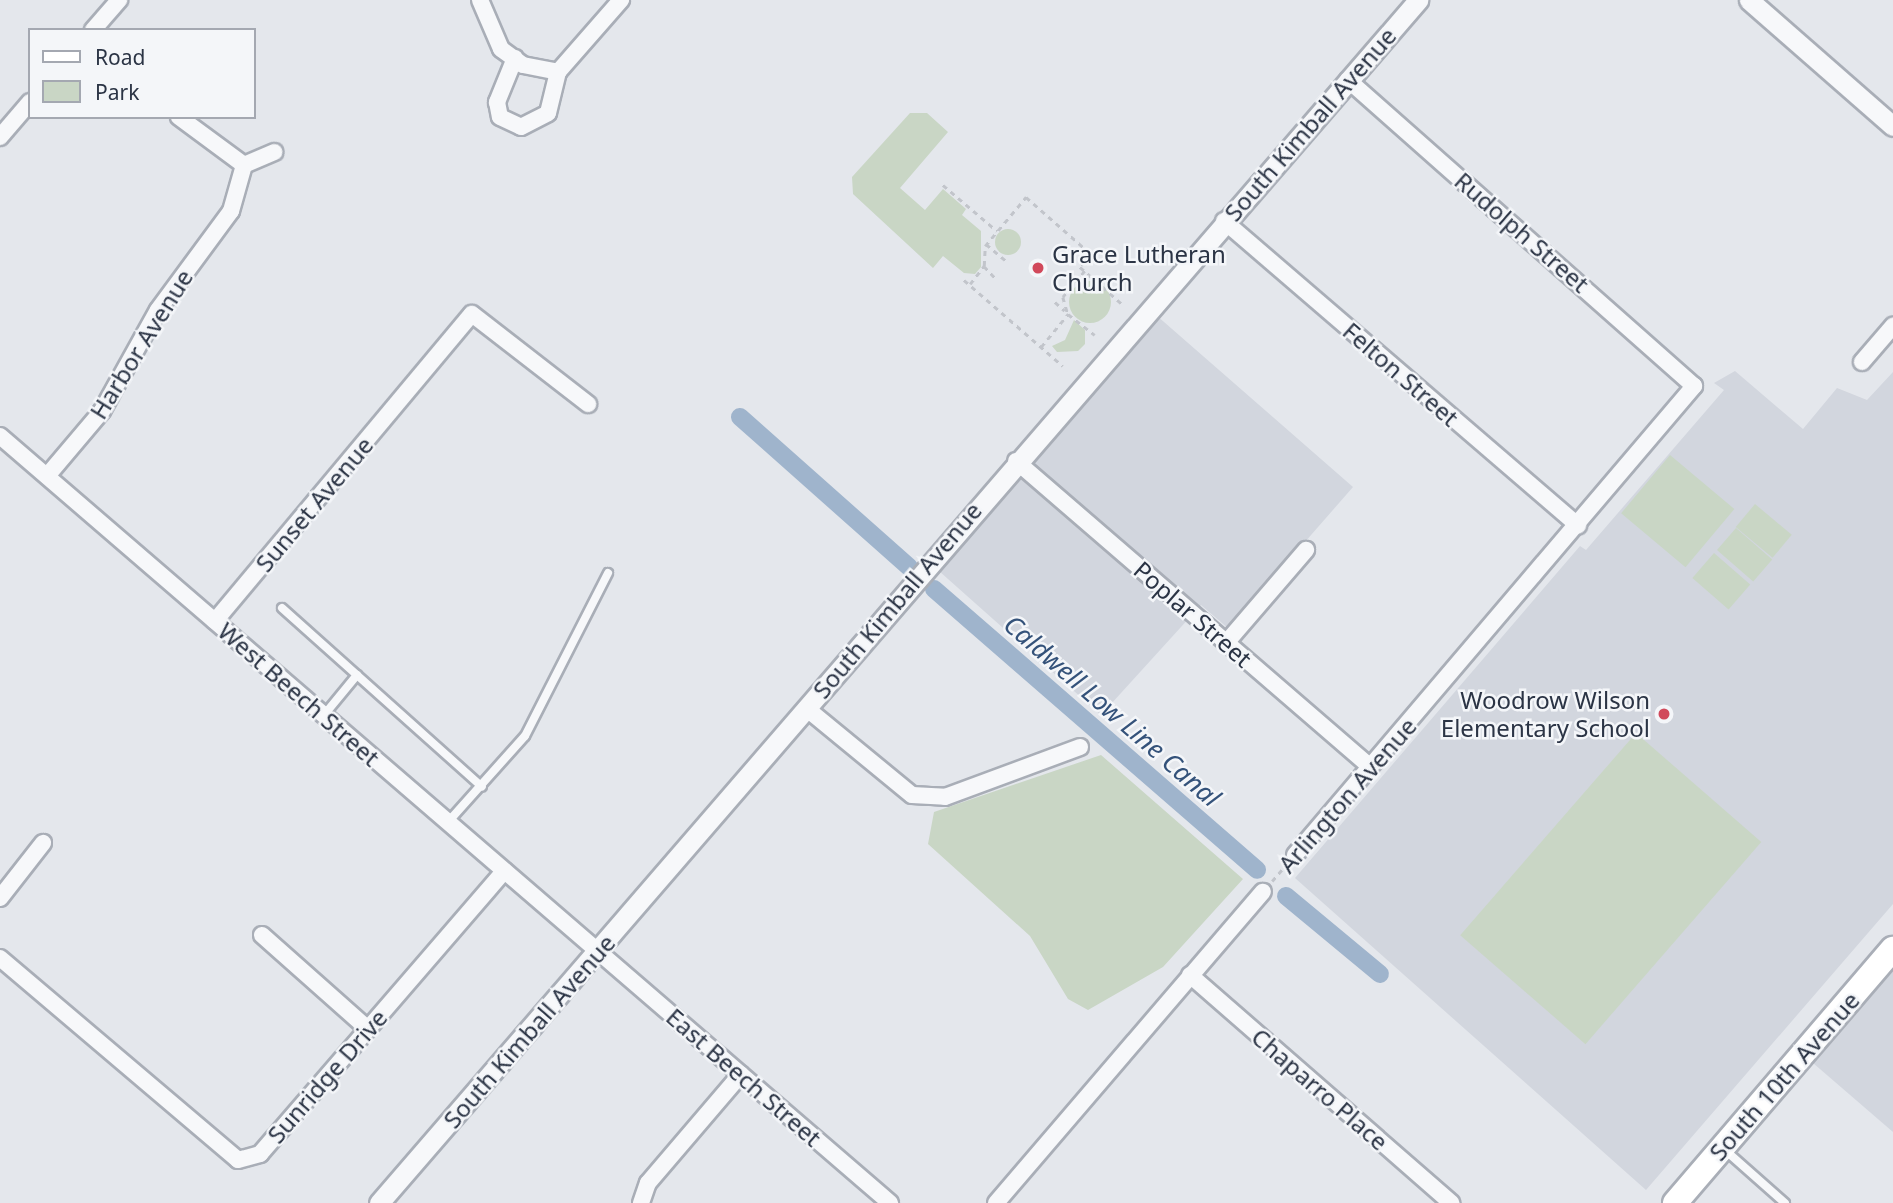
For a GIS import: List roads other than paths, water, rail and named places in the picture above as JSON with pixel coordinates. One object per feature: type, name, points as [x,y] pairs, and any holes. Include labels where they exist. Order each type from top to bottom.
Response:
[{"type":"main road","name":"South 10th Avenue","points":[[1675,1203],[1893,949]]},
{"type":"street","points":[[95,28],[119,0]]},
{"type":"street","points":[[480,0],[501,49],[515,58],[558,72]]},
{"type":"street","points":[[515,58],[500,82],[497,102],[509,124],[537,123],[548,113],[558,72],[621,0]]},
{"type":"street","name":"South Kimball Avenue","points":[[379,1203],[598,952],[1016,461],[1418,0]]},
{"type":"street","points":[[1749,0],[1893,126]]},
{"type":"street","name":"Rudolph Street","points":[[1348,80],[1694,386]]},
{"type":"street","points":[[0,137],[28,104]]},
{"type":"street","points":[[182,119],[244,165],[274,152]]},
{"type":"street","name":"Harbor Avenue","points":[[47,476],[102,411],[158,310],[231,211],[244,165]]},
{"type":"street","name":"Felton Street","points":[[1224,221],[1578,526]]},
{"type":"street","name":"Sunset Avenue","points":[[215,621],[472,314],[588,404]]},
{"type":"street","points":[[1862,362],[1893,326]]},
{"type":"street","name":"Arlington Avenue","points":[[1295,855],[1578,526],[1694,386]]},
{"type":"street","name":"West Beech Street","points":[[0,436],[598,952]]},
{"type":"street","name":"Poplar Street","points":[[1016,461],[1370,767]]},
{"type":"street","points":[[1226,643],[1306,550]]},
{"type":"street","points":[[806,708],[912,795],[944,797],[1080,747]]},
{"type":"street","points":[[0,898],[43,843]]},
{"type":"street","name":"Sunridge Drive","points":[[0,958],[237,1160],[260,1154],[504,871]]},
{"type":"street","name":"Arlington Avenue","points":[[996,1203],[1263,891]]},
{"type":"street","points":[[262,934],[368,1029]]},
{"type":"street","name":"East Beech Street","points":[[598,952],[890,1203]]},
{"type":"street","name":"Chaparro Place","points":[[1190,975],[1451,1203]]},
{"type":"street","points":[[641,1203],[648,1183],[741,1074]]},
{"type":"lane","points":[[448,822],[525,736],[608,573]]},
{"type":"lane","points":[[282,608],[482,787]]},
{"type":"lane","points":[[324,715],[357,675]]},
{"type":"lane","points":[[1723,1148],[1785,1203]]},
{"type":"waterway","name":"Caldwell Low Line Canal","points":[[740,417],[909,567]]},
{"type":"waterway","name":"Caldwell Low Line Canal","points":[[934,589],[1257,870]]},
{"type":"waterway","name":"Caldwell Low Line Canal","points":[[1286,896],[1380,974]]},
{"type":"place","name":"Grace Lutheran Church","points":[[1038,268]]},
{"type":"place","name":"Woodrow Wilson Elementary School","points":[[1664,714]]}]
